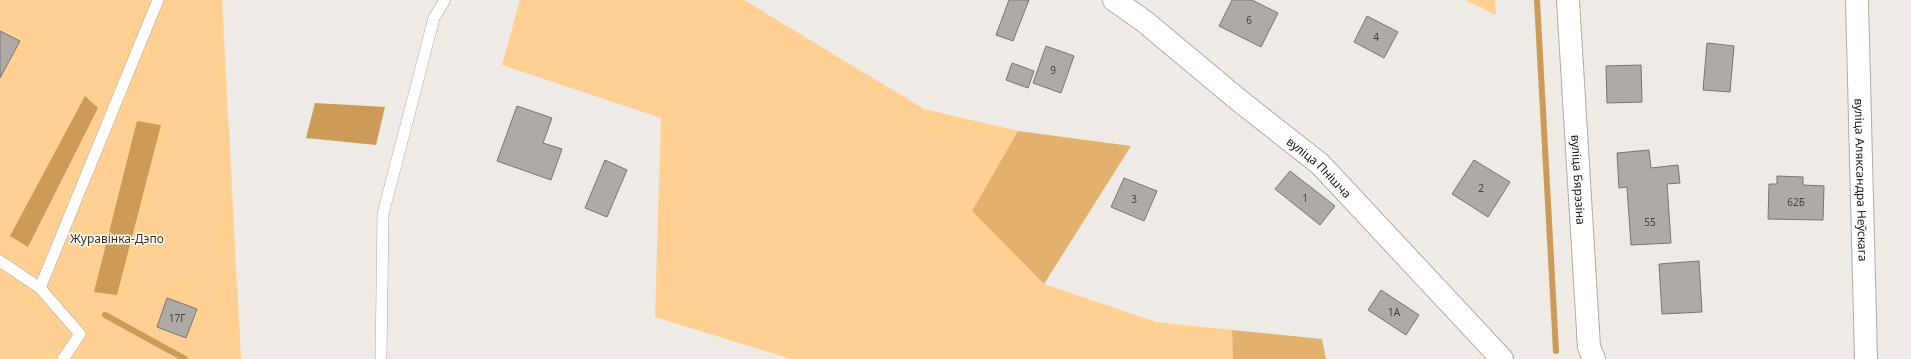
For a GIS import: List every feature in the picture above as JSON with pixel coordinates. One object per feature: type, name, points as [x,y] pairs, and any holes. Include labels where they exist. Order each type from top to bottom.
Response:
[{"type":"street","name":"вуліца Пнішча","points":[[1114,0],[1144,21],[1320,164],[1502,359]]},
{"type":"street","name":"вуліца Бярэзіна","points":[[1568,0],[1589,347],[1594,359]]},
{"type":"street","name":"вуліца Аляксандра Неўскага","points":[[1857,0],[1866,359]]},
{"type":"lane","points":[[40,288],[158,0]]},
{"type":"lane","points":[[381,359],[383,214],[434,18],[445,0]]},
{"type":"lane","points":[[0,261],[40,288],[80,334],[63,359]]},
{"type":"green space","name":"Журавінка-Дэпо","points":[[0,0],[222,0],[241,359],[0,359]]},
{"type":"green space","points":[[520,0],[744,0],[924,109],[1018,131],[973,211],[1044,284],[1156,322],[1232,330],[1233,359],[791,359],[655,317],[661,118],[502,65]]},
{"type":"green space","points":[[1465,0],[1495,0],[1496,15]]},
{"type":"shaded area","points":[[85,96],[98,108],[28,247],[10,236]]},
{"type":"shaded area","points":[[315,103],[385,107],[376,145],[306,138]]},
{"type":"shaded area","points":[[137,121],[161,125],[117,295],[94,292]]},
{"type":"shaded area","points":[[1018,131],[1131,146],[1044,284],[972,211]]},
{"type":"shaded area","points":[[1232,330],[1322,339],[1326,359],[1233,359]]},
{"type":"building","points":[[1009,0],[1029,0],[1013,41],[996,35]]},
{"type":"building","points":[[1232,0],[1252,0],[1278,13],[1261,47],[1219,26]]},
{"type":"building","points":[[1367,16],[1398,32],[1384,58],[1354,42]]},
{"type":"building","points":[[0,31],[20,41],[0,78]]},
{"type":"building","points":[[1707,43],[1734,46],[1730,92],[1703,90]]},
{"type":"building","points":[[1046,46],[1074,56],[1061,93],[1033,83]]},
{"type":"building","points":[[1012,63],[1034,71],[1028,88],[1006,80]]},
{"type":"building","points":[[1641,65],[1642,102],[1607,103],[1606,66]]},
{"type":"building","points":[[517,106],[552,118],[543,143],[562,149],[551,180],[497,161]]},
{"type":"building","points":[[1649,150],[1651,168],[1678,165],[1680,183],[1667,184],[1671,243],[1631,245],[1627,187],[1619,188],[1617,153]]},
{"type":"building","points":[[605,160],[627,170],[607,217],[585,208]]},
{"type":"building","points":[[1474,160],[1510,182],[1488,217],[1452,194]]},
{"type":"building","points":[[1290,171],[1335,206],[1320,225],[1275,189]]},
{"type":"building","points":[[1777,176],[1803,177],[1803,185],[1824,186],[1823,220],[1768,219],[1769,184],[1777,184]]},
{"type":"building","points":[[1124,178],[1157,191],[1144,221],[1111,207]]},
{"type":"building","points":[[1699,261],[1702,312],[1662,314],[1659,264]]},
{"type":"building","points":[[1381,290],[1419,315],[1406,335],[1368,310]]},
{"type":"building","points":[[167,298],[197,309],[186,338],[157,327]]},
{"type":"waterway","points":[[1537,0],[1556,351]]},
{"type":"waterway","points":[[105,315],[185,359]]}]
